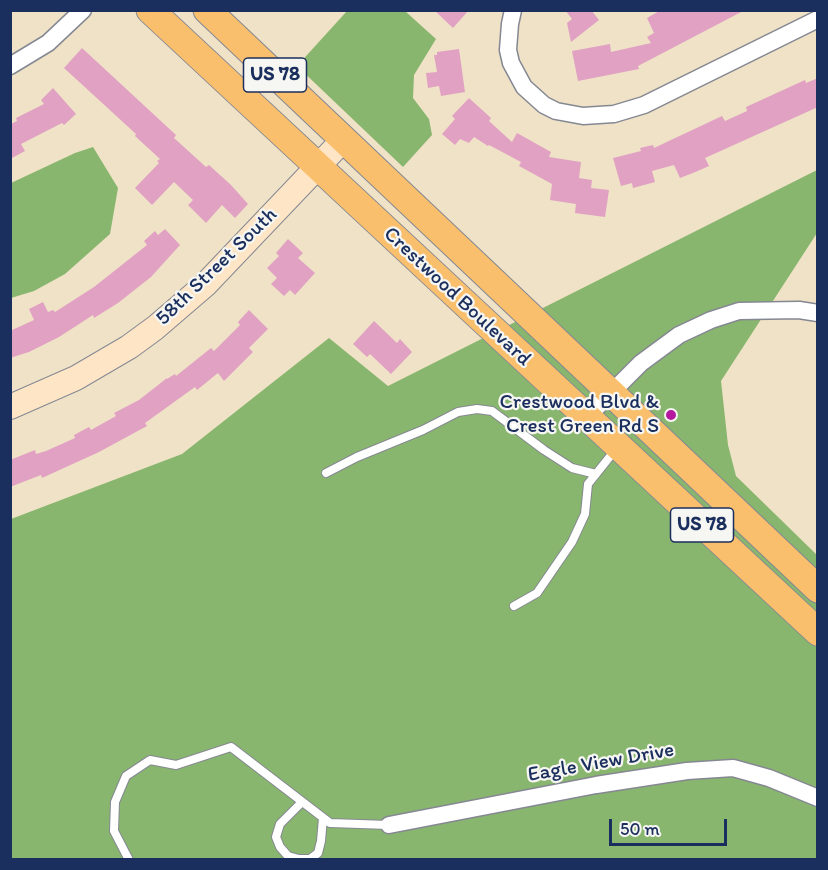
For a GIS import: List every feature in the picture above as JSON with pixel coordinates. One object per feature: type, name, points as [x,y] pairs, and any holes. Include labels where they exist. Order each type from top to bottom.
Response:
[{"type":"main road","name":"Crestwood Boulevard","points":[[150,10],[818,632]]},
{"type":"main road","name":"Crestwood Boulevard","points":[[207,10],[818,589]]},
{"type":"street","points":[[10,66],[48,43],[83,10]]},
{"type":"street","points":[[513,10],[508,50],[514,69],[524,87],[544,105],[556,111],[583,116],[614,114],[644,105],[818,19]]},
{"type":"street","name":"58th Street South","points":[[10,406],[76,378],[129,347],[155,328],[205,285],[344,139]]},
{"type":"street","points":[[587,417],[641,363],[679,335],[711,320],[740,311],[799,310],[818,313]]},
{"type":"street","name":"Eagle View Drive","points":[[389,825],[596,785],[687,771],[733,768],[769,778],[818,798]]},
{"type":"lane","points":[[326,473],[458,412],[477,409],[492,411],[572,468],[597,474]]},
{"type":"lane","points":[[514,606],[537,592],[572,542],[585,513],[588,484],[618,447]]},
{"type":"lane","points":[[129,860],[114,831],[115,802],[126,776],[150,760],[176,765],[231,747],[330,823],[389,825]]},
{"type":"lane","points":[[302,802],[279,824],[276,837],[280,847],[288,856],[299,860],[310,859],[318,853],[323,818]]},
{"type":"green space","points":[[347,11],[405,11],[436,39],[414,75],[413,98],[429,119],[432,135],[403,167],[297,66]]},
{"type":"green space","points":[[93,147],[118,188],[110,234],[65,274],[34,291],[11,298],[11,183]]},
{"type":"green space","points":[[817,170],[817,233],[721,381],[728,445],[736,476],[817,555],[817,859],[11,860],[11,519],[182,454],[329,338],[388,386]]},
{"type":"building","points":[[434,10],[469,10],[453,28]]},
{"type":"building","points":[[565,10],[591,10],[599,20],[571,42],[567,23],[572,19]]},
{"type":"building","points":[[661,10],[745,10],[638,66],[639,69],[578,81],[572,51],[610,44],[611,52],[651,43],[647,37],[654,33],[647,18]]},
{"type":"building","points":[[82,48],[176,135],[174,138],[206,167],[209,165],[231,185],[248,204],[235,218],[222,205],[206,223],[188,205],[193,200],[174,182],[152,205],[135,188],[159,163],[157,161],[160,159],[64,68]]},
{"type":"building","points":[[459,49],[465,92],[441,96],[439,86],[428,88],[426,73],[437,72],[434,55],[437,55],[437,52]]},
{"type":"building","points":[[818,78],[818,107],[705,158],[709,166],[693,173],[680,178],[674,165],[652,171],[655,182],[633,188],[632,183],[621,186],[613,158],[641,151],[640,148],[653,145],[654,148],[722,116],[725,121],[747,111],[746,107],[805,80],[806,83]]},
{"type":"building","points":[[53,88],[76,114],[64,125],[62,123],[21,144],[25,151],[10,159],[10,122],[11,124],[17,121],[16,118],[44,104],[41,100]]},
{"type":"building","points":[[469,98],[512,142],[517,133],[551,152],[549,157],[581,162],[579,178],[592,180],[591,188],[609,190],[605,217],[575,213],[576,204],[550,200],[552,184],[519,166],[521,162],[474,137],[469,143],[460,139],[455,145],[442,134],[455,119],[452,116]]},
{"type":"building","points":[[165,229],[180,245],[151,277],[118,303],[94,318],[93,315],[59,337],[29,352],[10,358],[10,331],[34,320],[29,309],[43,302],[48,312],[53,310],[55,312],[94,287],[147,245],[144,241],[155,231],[158,235]]},
{"type":"building","points":[[288,239],[303,253],[298,258],[315,273],[295,295],[290,290],[284,296],[271,284],[277,278],[267,268],[279,256],[276,253]]},
{"type":"building","points":[[249,310],[268,329],[249,348],[253,352],[224,381],[218,373],[197,390],[195,387],[145,423],[147,426],[99,452],[42,478],[41,475],[10,487],[10,460],[35,450],[36,454],[46,451],[75,438],[74,435],[89,427],[91,430],[116,416],[114,413],[139,400],[167,378],[175,374],[176,376],[211,348],[214,351],[240,325],[238,322]]},
{"type":"building","points":[[374,321],[397,343],[400,339],[412,352],[391,374],[370,354],[367,357],[353,344]]},
{"type":"place","name":"Crestwood Blvd & Crest Green Rd S","points":[[671,415]]}]
